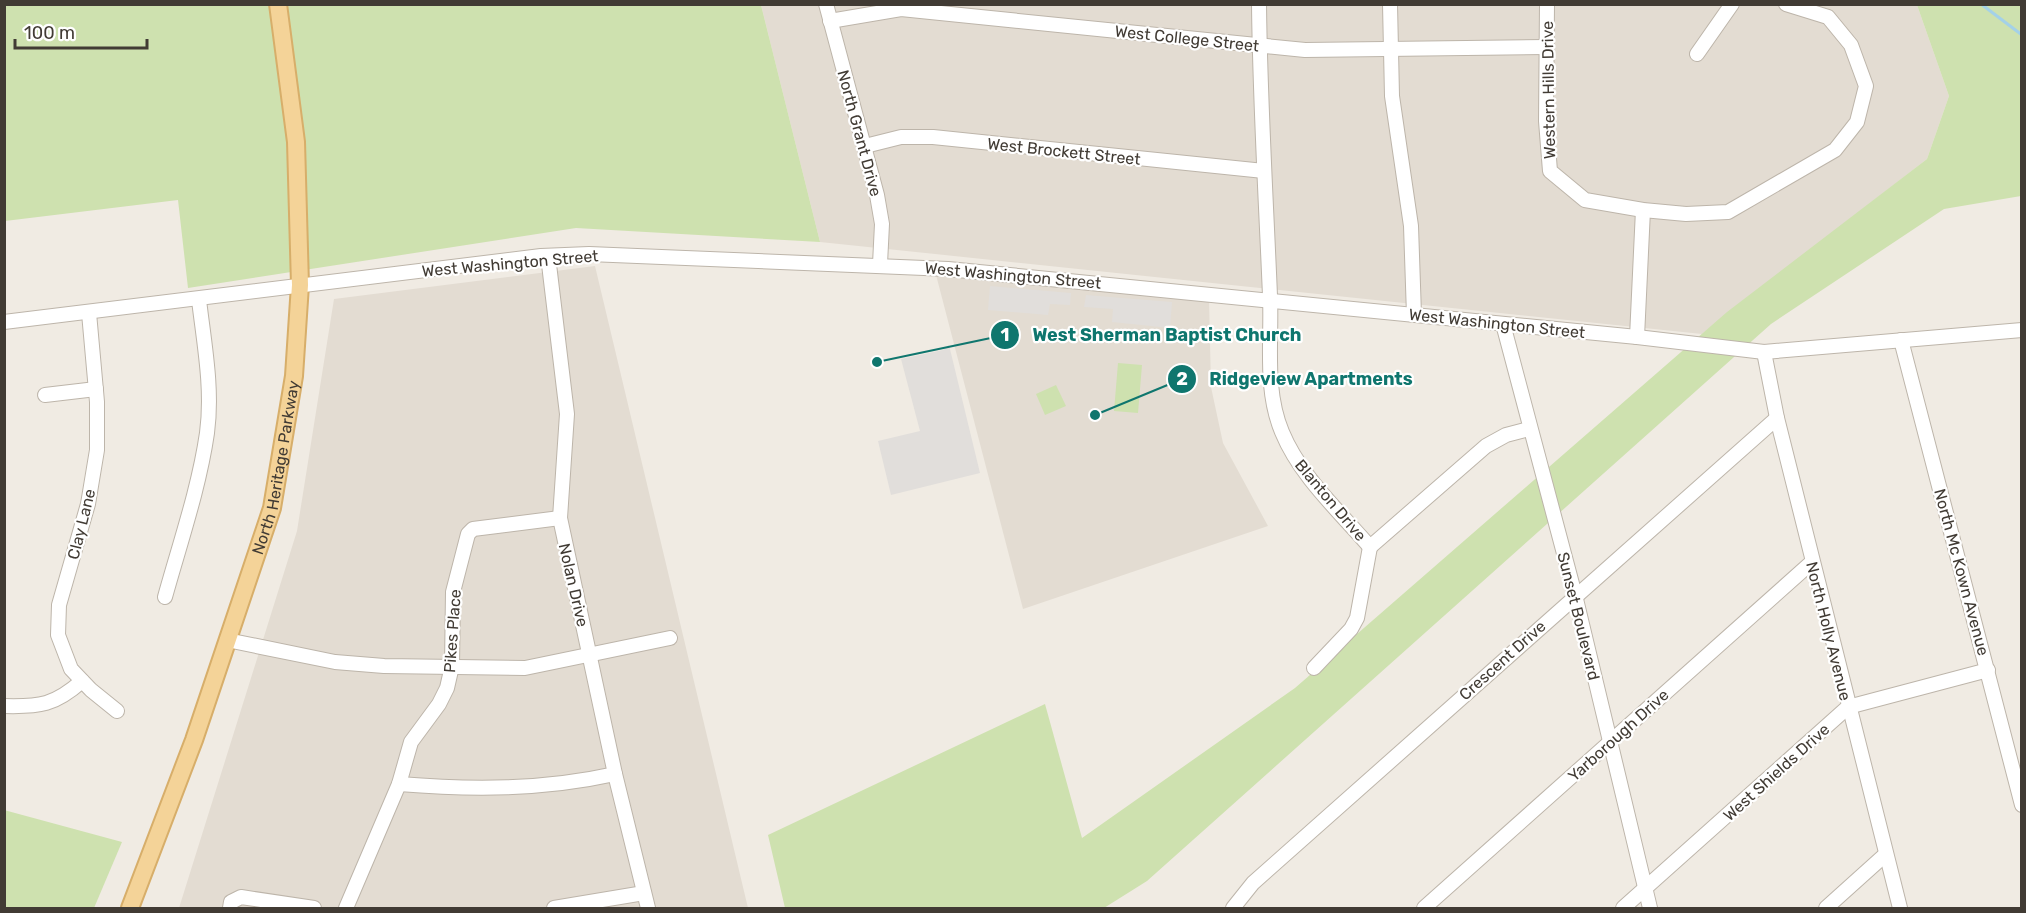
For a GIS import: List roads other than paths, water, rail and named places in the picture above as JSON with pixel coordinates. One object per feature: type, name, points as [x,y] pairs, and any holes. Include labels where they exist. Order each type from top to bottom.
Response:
[{"type":"main road","name":"North Heritage Parkway","points":[[130,909],[194,740],[272,508],[294,376],[300,285],[296,142],[278,4]]},
{"type":"street","name":"North Grant Drive","points":[[826,4],[866,146],[882,224],[880,264]]},
{"type":"street","name":"Blanton Drive","points":[[1258,4],[1270,300],[1271,393],[1282,434],[1308,477],[1370,547],[1486,446],[1506,435],[1529,429]]},
{"type":"street","points":[[1390,4],[1396,134],[1411,226],[1414,315]]},
{"type":"street","name":"Western Hills Drive","points":[[1547,4],[1546,121],[1550,171],[1585,200],[1643,210],[1686,214],[1728,212],[1835,150],[1857,122],[1866,86],[1851,45],[1827,17],[1786,4]]},
{"type":"street","points":[[1697,54],[1732,4]]},
{"type":"street","name":"West College Street","points":[[830,21],[901,9],[1259,46],[1336,51],[1546,47]]},
{"type":"street","name":"West Brockett Street","points":[[866,146],[901,137],[933,137],[1264,171]]},
{"type":"street","points":[[1637,336],[1643,210]]},
{"type":"street","name":"West Washington Street","points":[[4,322],[548,256],[631,254],[880,264],[1637,336],[1764,352],[2019,333]]},
{"type":"street","name":"Nolan Drive","points":[[548,256],[567,414],[560,518],[615,774],[648,909]]},
{"type":"street","points":[[165,597],[194,496],[207,431],[208,381],[199,300]]},
{"type":"street","name":"Clay Lane","points":[[89,313],[96,389],[96,460],[88,504],[59,605],[58,635],[71,669],[117,711]]},
{"type":"street","name":"Sunset Boulevard","points":[[1503,324],[1529,429],[1575,595],[1650,909]]},
{"type":"street","name":"North Mc Kown Avenue","points":[[1901,340],[2022,805]]},
{"type":"street","name":"North Holly Avenue","points":[[1764,352],[1777,418],[1812,562],[1900,909]]},
{"type":"street","points":[[45,395],[96,389]]},
{"type":"street","name":"Crescent Drive","points":[[1233,909],[1253,883],[1777,418]]},
{"type":"street","name":"Pikes Place","points":[[346,909],[399,784],[411,742],[439,704],[447,688],[452,666],[453,592],[468,534],[473,529],[560,518]]},
{"type":"street","points":[[1314,668],[1351,629],[1357,618],[1370,547]]},
{"type":"street","name":"Yarborough Drive","points":[[1424,909],[1812,562]]},
{"type":"street","points":[[227,640],[334,662],[384,666],[525,668],[670,638]]},
{"type":"street","name":"West Shields Drive","points":[[1623,909],[1848,707],[1988,670]]},
{"type":"street","points":[[4,706],[37,707],[63,698],[82,681]]},
{"type":"street","points":[[399,784],[498,788],[573,783],[615,774]]},
{"type":"street","points":[[1826,909],[1886,854]]},
{"type":"street","points":[[554,909],[644,893]]},
{"type":"street","points":[[230,909],[231,902],[241,897],[314,909]]},
{"type":"waterway","points":[[1981,4],[2022,35]]},
{"type":"place","name":"West Sherman Baptist Church","points":[[877,362]]},
{"type":"place","name":"Ridgeview Apartments","points":[[1095,415]]}]
